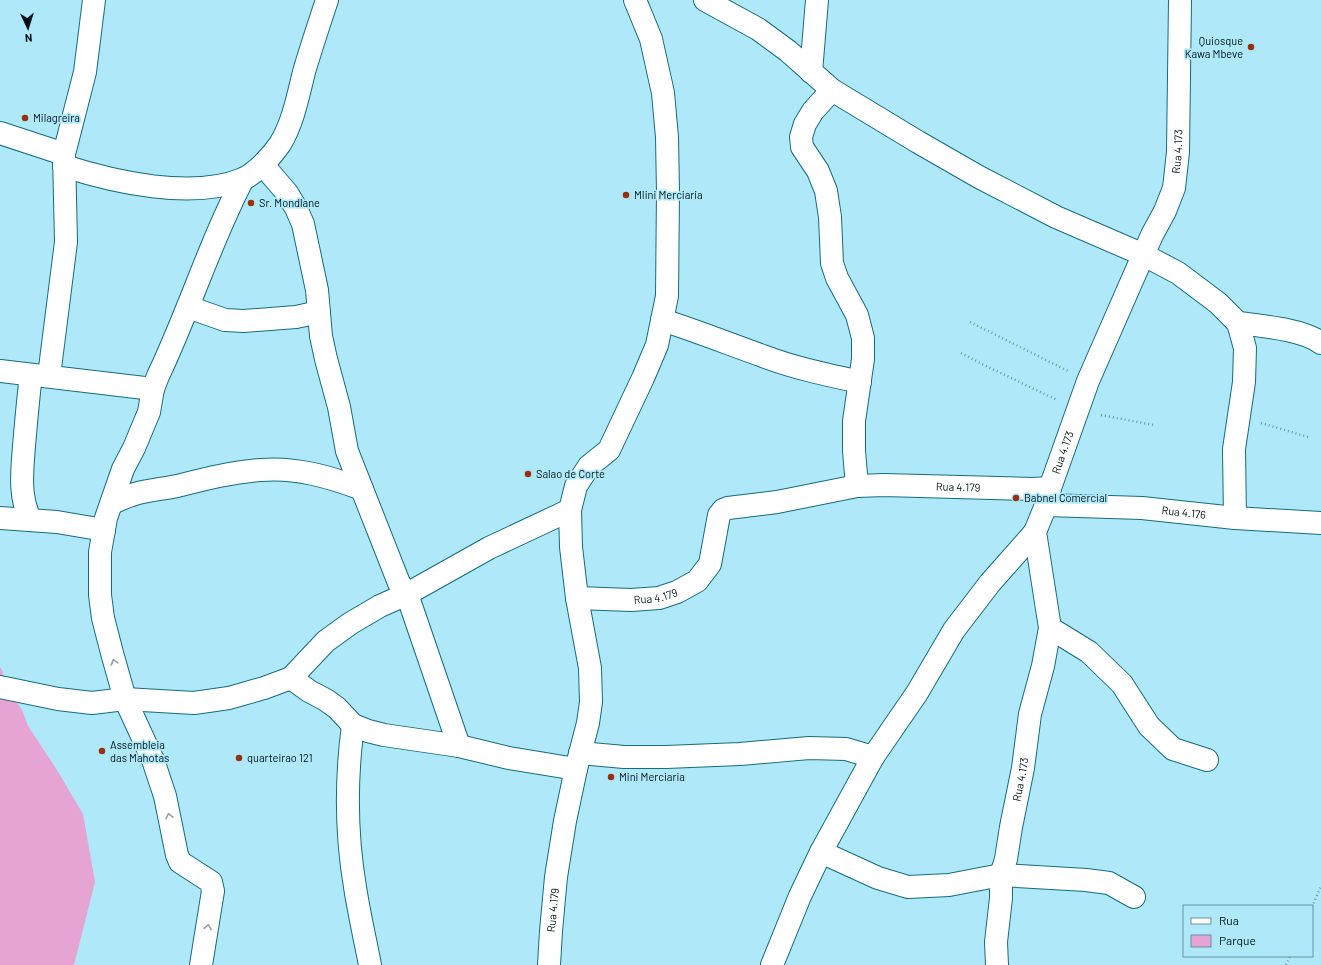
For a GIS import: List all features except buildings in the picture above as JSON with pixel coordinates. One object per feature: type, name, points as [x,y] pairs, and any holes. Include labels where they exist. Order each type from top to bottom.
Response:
[{"type":"street","points":[[30,520],[25,509],[23,498],[22,468],[66,242],[64,160],[85,72],[94,0]]},
{"type":"street","points":[[0,133],[64,160],[92,175],[123,181],[187,189],[212,188],[243,179],[263,165],[280,144],[291,120],[307,61],[327,0]]},
{"type":"street","points":[[577,598],[571,547],[570,510],[576,486],[589,466],[609,450],[615,439],[657,345],[667,296],[668,192],[667,130],[664,92],[651,39],[635,0]]},
{"type":"street","points":[[705,0],[758,29],[788,51],[832,90],[918,142],[979,177],[1056,217],[1144,255],[1178,273],[1218,303],[1238,323],[1245,348],[1244,382],[1234,449],[1235,518]]},
{"type":"street","points":[[811,72],[817,0]]},
{"type":"street","name":"Rua 4.173","points":[[997,965],[996,942],[1001,898],[1001,875],[1006,859],[1023,768],[1030,714],[1043,666],[1050,628],[1035,532],[1088,381],[1174,188],[1178,152],[1180,0]]},
{"type":"street","points":[[832,90],[813,111],[805,124],[802,137],[802,147],[818,171],[826,191],[830,217],[832,263],[837,278],[857,315],[863,338],[863,359],[854,421],[854,451],[857,486]]},
{"type":"street","points":[[263,165],[287,193],[303,224],[314,269],[321,336],[339,407],[347,451],[399,583],[407,594],[459,746]]},
{"type":"street","points":[[201,965],[214,891],[211,882],[180,862],[165,796],[155,767],[125,699],[102,618],[100,595],[100,552],[106,518],[123,469],[149,412],[153,389],[188,307],[214,240],[243,179]]},
{"type":"street","points":[[188,307],[226,320],[244,321],[296,316],[319,312]]},
{"type":"street","points":[[662,320],[696,331],[764,357],[824,374],[860,382]]},
{"type":"street","points":[[1238,323],[1293,332],[1316,339],[1321,343]]},
{"type":"street","points":[[0,371],[153,389]]},
{"type":"street","points":[[112,503],[135,494],[162,490],[227,474],[262,470],[312,474],[334,479],[362,489]]},
{"type":"street","name":"Rua 4.179","points":[[549,965],[556,877],[565,821],[588,723],[591,702],[591,681],[577,598],[632,600],[659,598],[677,592],[696,581],[710,564],[719,515],[723,510],[728,508],[777,502],[857,486],[884,485],[1032,489],[1048,497]]},
{"type":"street","name":"Rua 4.176","points":[[1048,497],[1235,518],[1321,523]]},
{"type":"street","points":[[0,687],[43,697],[92,703],[125,699],[194,703],[229,698],[264,688],[290,678],[326,640],[380,606],[407,594],[489,548],[570,510]]},
{"type":"street","points":[[0,518],[57,522],[104,530]]},
{"type":"street","points":[[772,965],[800,896],[821,852],[873,757],[917,693],[954,630],[990,584],[1035,532]]},
{"type":"street","points":[[1050,628],[1089,652],[1122,684],[1149,726],[1173,749],[1207,760]]},
{"type":"street","points":[[290,678],[338,708],[353,725],[368,731],[384,735],[459,746],[509,758],[578,761],[624,757],[740,754],[809,748],[846,749],[873,757]]},
{"type":"street","points":[[353,725],[349,761],[348,795],[351,859],[370,965]]},
{"type":"street","points":[[821,852],[878,878],[908,887],[949,885],[1001,875],[1086,880],[1109,883],[1134,897]]},
{"type":"path","points":[[970,322],[1088,381]]},
{"type":"path","points":[[961,353],[1077,411],[1154,425]]},
{"type":"path","points":[[1238,417],[1308,437]]},
{"type":"path","points":[[1313,905],[1321,886]]},
{"type":"green space","points":[[0,667],[5,682],[22,710],[28,726],[57,770],[83,814],[95,882],[74,965],[0,965]]},
{"type":"place","name":"Quiosque Kawa Mbeve","points":[[1251,47]]},
{"type":"place","name":"Milagreira","points":[[25,118]]},
{"type":"place","name":"MIini Merciaria","points":[[626,195]]},
{"type":"place","name":"Sr. Mondlane","points":[[251,203]]},
{"type":"place","name":"Salao de Corte","points":[[528,474]]},
{"type":"place","name":"Babnel Comercial","points":[[1016,498]]},
{"type":"place","name":"Assembleia das Mahotas","points":[[102,751]]},
{"type":"place","name":"quarteirao 121","points":[[239,758]]},
{"type":"place","name":"Mini Merciaria","points":[[611,777]]}]
